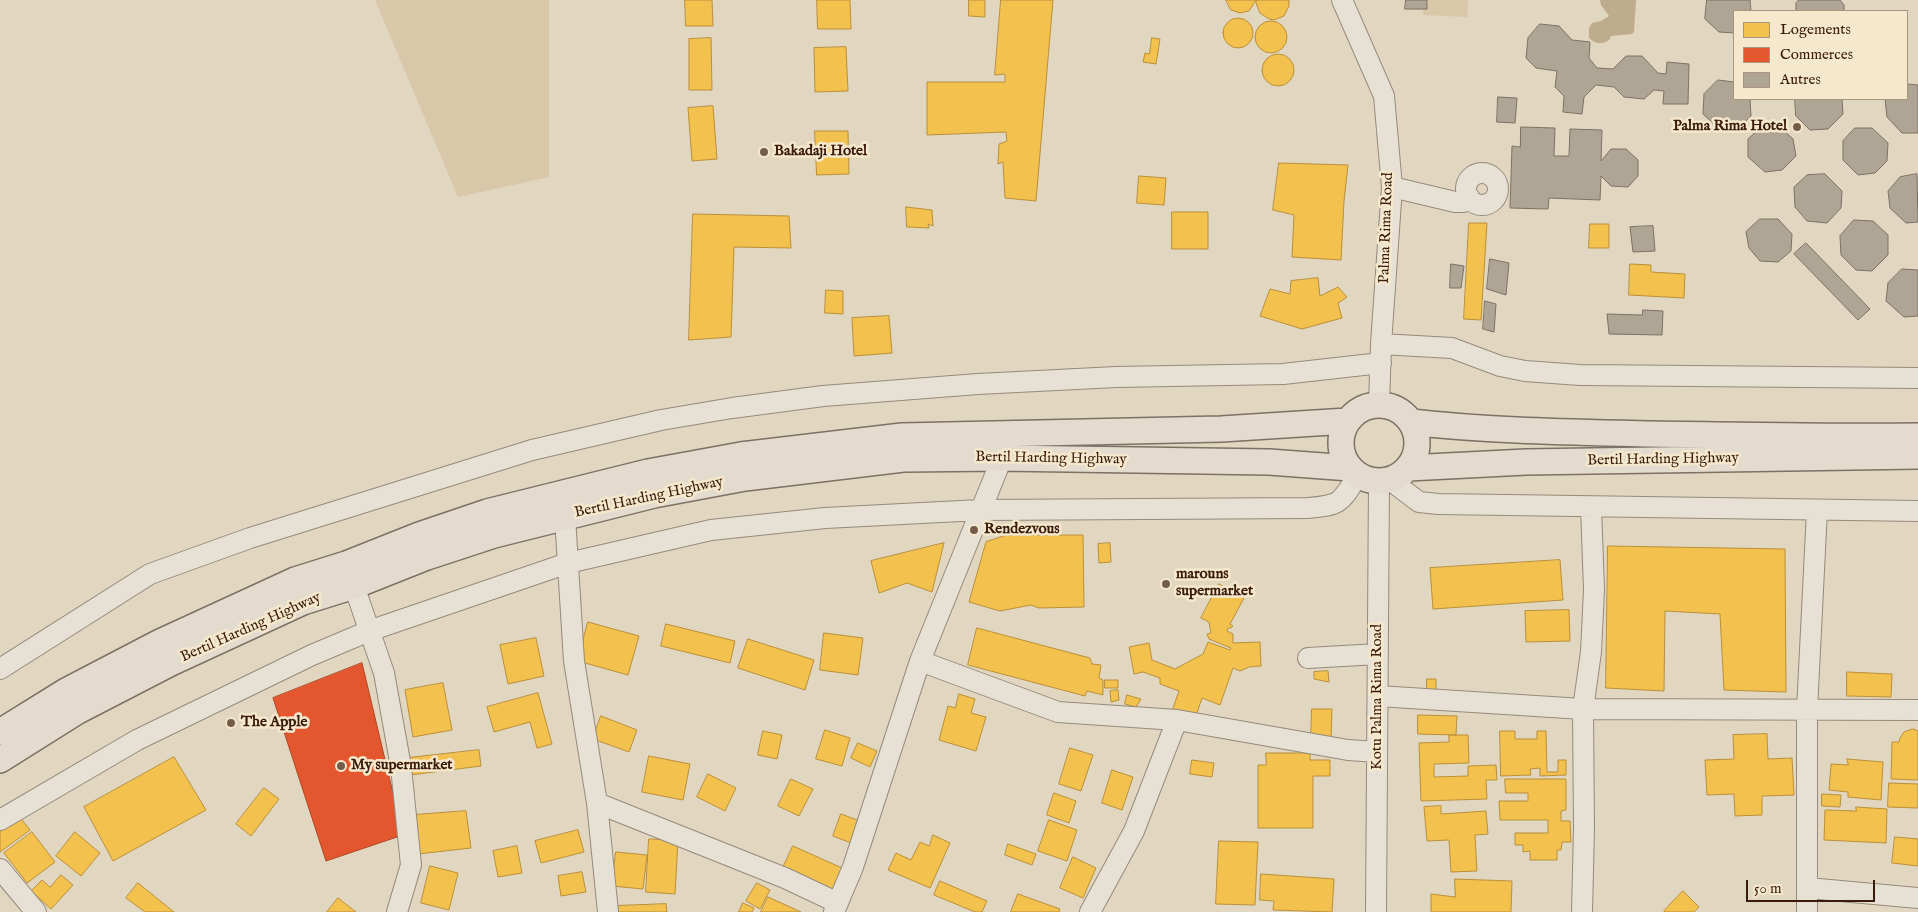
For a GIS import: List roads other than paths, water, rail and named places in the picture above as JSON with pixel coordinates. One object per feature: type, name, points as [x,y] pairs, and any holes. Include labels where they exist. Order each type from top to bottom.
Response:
[{"type":"main road","name":"Bertil Harding Highway","points":[[0,732],[66,691],[152,646],[295,580],[346,564],[419,535],[487,512],[648,472],[741,455],[902,436],[1221,429],[1347,421],[1361,409],[1380,405],[1397,410],[1411,422],[1474,429],[1814,437],[1918,436]]},
{"type":"main road","points":[[1347,421],[1343,430],[1341,448],[1344,459],[1377,475],[1414,459],[1417,448],[1415,430],[1411,422]]},
{"type":"main road","name":"Bertil Harding Highway","points":[[0,760],[78,711],[171,663],[303,602],[354,586],[427,557],[494,535],[654,495],[745,478],[903,459],[1002,458],[1269,462],[1377,475],[1526,462],[1918,456]]},
{"type":"street","name":"Palma Rima Road","points":[[1342,0],[1384,96],[1392,187],[1381,354],[1380,405]]},
{"type":"street","points":[[1392,187],[1455,202],[1463,202],[1469,197]]},
{"type":"street","points":[[0,669],[150,574],[250,538],[532,450],[661,420],[732,408],[852,394],[978,384],[1116,377],[1283,374],[1381,354],[1452,348],[1500,366],[1525,372],[1918,378]]},
{"type":"street","points":[[597,802],[785,878],[836,907],[853,867],[920,661],[1002,458]]},
{"type":"street","points":[[0,820],[137,740],[312,655],[370,631],[568,563],[711,530],[824,518],[980,510],[1308,508],[1330,506],[1377,475],[1419,502],[1438,504],[1918,511]]},
{"type":"street","name":"Kotu Palma Rima Road","points":[[1376,912],[1378,696],[1377,475]]},
{"type":"street","points":[[1582,912],[1584,828],[1583,709],[1591,652],[1594,590],[1591,507]]},
{"type":"street","points":[[1808,912],[1807,710],[1816,510]]},
{"type":"street","points":[[564,517],[574,661],[597,802],[608,912]]},
{"type":"street","points":[[354,586],[384,673],[399,757],[411,865],[397,912]]},
{"type":"street","points":[[1308,658],[1378,654]]},
{"type":"street","points":[[920,661],[1058,712],[1177,720],[1348,750],[1377,752]]},
{"type":"street","points":[[1378,696],[1583,709],[1918,710]]},
{"type":"street","points":[[1090,912],[1134,831],[1177,720]]},
{"type":"street","points":[[0,869],[36,912]]},
{"type":"street","points":[[1808,888],[1918,898]]},
{"type":"place","name":"Palma Rima Hotel","points":[[1797,127]]},
{"type":"place","name":"Bakadaji Hotel","points":[[764,152]]},
{"type":"place","name":"Rendezvous","points":[[974,530]]},
{"type":"place","name":"marouns supermarket","points":[[1166,584]]},
{"type":"place","name":"The Apple","points":[[231,723]]},
{"type":"place","name":"My supermarket","points":[[341,766]]}]
